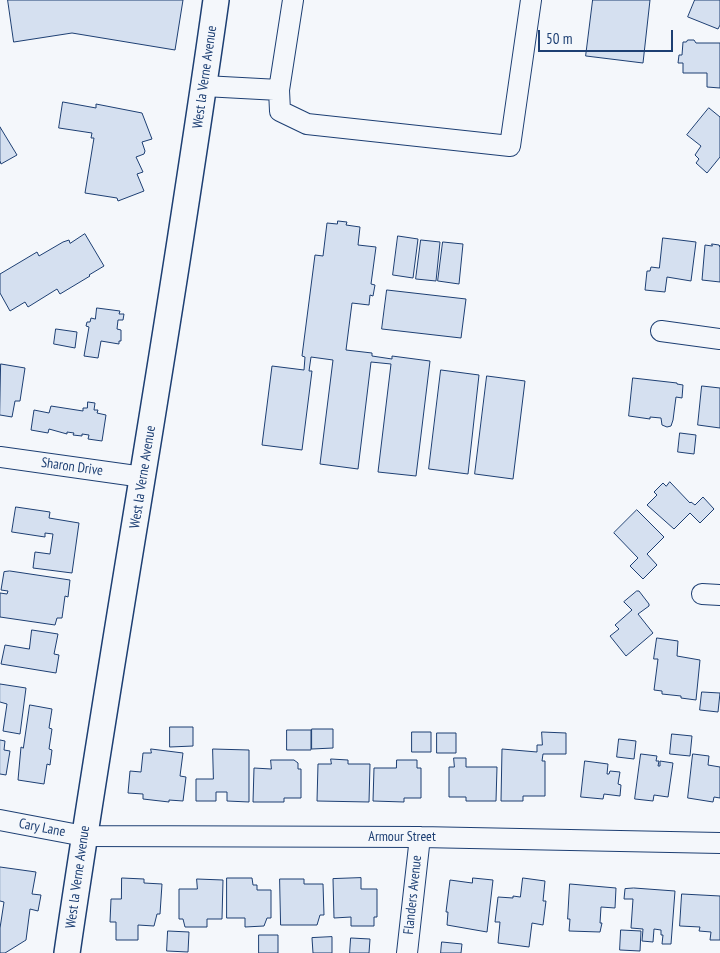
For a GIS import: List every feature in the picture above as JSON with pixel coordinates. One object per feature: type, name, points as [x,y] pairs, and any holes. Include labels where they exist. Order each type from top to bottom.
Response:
[{"type":"main road","name":"West la Verne Avenue","points":[[67,953],[84,836],[143,477],[216,0]]},
{"type":"street","points":[[294,0],[279,90],[280,111],[308,124],[510,146],[531,0]]},
{"type":"street","points":[[204,86],[279,90]]},
{"type":"street","points":[[661,331],[720,339]]},
{"type":"street","name":"Sharon Drive","points":[[0,457],[143,477]]},
{"type":"street","name":"Cary Lane","points":[[0,820],[84,836]]},
{"type":"street","name":"Armour Street","points":[[84,836],[420,837],[720,843]]},
{"type":"street","name":"Flanders Avenue","points":[[407,953],[420,837]]},
{"type":"building","points":[[8,0],[183,0],[175,50],[72,33],[14,42]]},
{"type":"building","points":[[593,0],[650,0],[643,63],[586,56]]},
{"type":"building","points":[[695,0],[720,0],[720,25],[718,29],[688,17]]},
{"type":"building","points":[[694,40],[696,43],[720,43],[720,88],[707,87],[707,73],[683,73],[683,63],[678,63],[679,55],[682,55],[683,42]]},
{"type":"building","points":[[63,102],[96,108],[96,104],[142,113],[152,139],[142,142],[144,154],[136,157],[143,172],[137,174],[144,191],[118,201],[117,198],[85,193],[94,138],[91,138],[92,133],[59,128]]},
{"type":"building","points":[[709,108],[720,117],[720,157],[707,173],[696,163],[699,159],[695,155],[701,146],[687,135]]},
{"type":"building","points":[[0,127],[17,155],[1,164],[0,161]]},
{"type":"building","points":[[338,221],[347,222],[346,225],[360,227],[358,245],[376,247],[371,284],[375,285],[373,296],[370,295],[369,305],[352,303],[346,350],[372,353],[372,356],[392,359],[392,356],[430,361],[416,476],[378,472],[391,364],[371,362],[358,469],[320,464],[333,360],[311,357],[309,371],[312,371],[302,450],[262,445],[272,366],[304,370],[305,357],[302,356],[315,255],[323,256],[327,223],[337,224]]},
{"type":"building","points":[[85,234],[104,266],[60,294],[57,289],[28,307],[25,302],[10,311],[0,293],[0,274],[37,252],[39,256],[63,242],[69,240],[70,243]]},
{"type":"building","points":[[398,236],[418,239],[413,278],[393,275]]},
{"type":"building","points":[[663,238],[696,242],[691,281],[667,277],[665,292],[645,290],[647,271],[650,271],[651,267],[659,268]]},
{"type":"building","points":[[421,240],[440,242],[436,281],[416,279]]},
{"type":"building","points":[[443,242],[463,244],[459,284],[438,281]]},
{"type":"building","points":[[712,244],[719,245],[720,247],[720,282],[702,280],[705,245],[712,246]]},
{"type":"building","points":[[387,290],[466,299],[461,338],[382,329]]},
{"type":"building","points":[[97,308],[120,311],[119,314],[124,314],[123,320],[118,320],[117,329],[121,330],[121,341],[119,341],[119,344],[101,341],[98,358],[84,356],[89,327],[86,326],[87,322],[90,322],[91,318],[95,319]]},
{"type":"building","points":[[56,329],[77,332],[75,348],[54,344]]},
{"type":"building","points":[[1,364],[25,368],[20,401],[15,401],[12,417],[0,415]]},
{"type":"building","points":[[441,370],[479,375],[468,474],[429,469]]},
{"type":"building","points":[[487,376],[525,381],[513,479],[475,474]]},
{"type":"building","points":[[633,378],[683,385],[682,398],[676,397],[671,426],[662,425],[661,418],[650,417],[650,419],[629,416]]},
{"type":"building","points":[[702,386],[720,388],[720,428],[698,425]]},
{"type":"building","points":[[88,402],[95,403],[94,410],[98,410],[97,413],[106,415],[102,441],[88,439],[89,435],[73,435],[74,433],[67,432],[67,434],[49,429],[48,433],[31,430],[34,410],[49,413],[51,406],[83,411],[83,408],[87,408]]},
{"type":"building","points":[[680,433],[696,435],[694,454],[678,452]]},
{"type":"building","points":[[670,482],[690,503],[695,505],[703,497],[714,509],[700,523],[690,513],[674,529],[647,505],[657,495],[654,492],[663,483],[666,486]]},
{"type":"building","points":[[16,507],[50,512],[49,518],[79,523],[72,573],[33,568],[35,552],[50,554],[53,534],[45,533],[45,537],[12,532]]},
{"type":"building","points":[[637,510],[664,537],[647,554],[657,565],[643,579],[630,566],[638,558],[614,533]]},
{"type":"building","points":[[10,571],[70,580],[68,597],[65,596],[62,618],[57,618],[55,625],[0,617],[0,593],[7,594],[8,591],[1,590],[4,572]]},
{"type":"building","points":[[637,591],[649,604],[638,614],[653,633],[626,656],[610,636],[619,629],[615,625],[632,610],[624,602]]},
{"type":"building","points":[[32,630],[58,634],[54,654],[59,655],[56,673],[1,664],[5,645],[29,649]]},
{"type":"building","points":[[657,638],[678,641],[677,656],[700,660],[696,700],[662,694],[662,691],[654,690],[658,659],[654,659]]},
{"type":"building","points":[[0,684],[26,688],[20,734],[3,731],[7,704],[0,702]]},
{"type":"building","points":[[702,692],[720,693],[718,712],[700,710]]},
{"type":"building","points":[[30,705],[52,709],[49,728],[52,729],[49,749],[52,750],[50,765],[47,764],[44,784],[18,780],[21,747],[23,748]]},
{"type":"building","points":[[170,727],[193,727],[193,746],[170,747]]},
{"type":"building","points":[[312,729],[333,729],[333,748],[312,749]]},
{"type":"building","points":[[287,730],[311,730],[311,750],[287,750]]},
{"type":"building","points":[[412,732],[431,732],[431,752],[412,752]]},
{"type":"building","points":[[542,732],[566,733],[566,754],[543,754],[542,761],[545,761],[545,796],[523,796],[523,801],[501,801],[502,749],[537,752],[537,745],[542,745]]},
{"type":"building","points":[[437,733],[456,733],[456,753],[437,753]]},
{"type":"building","points":[[672,734],[692,736],[690,756],[670,754]]},
{"type":"building","points":[[619,739],[636,741],[634,759],[617,757]]},
{"type":"building","points":[[0,740],[5,741],[4,750],[10,751],[6,775],[0,774]]},
{"type":"building","points":[[151,749],[183,753],[180,776],[186,777],[183,801],[169,800],[169,802],[143,799],[143,794],[128,793],[130,771],[141,772],[143,753],[151,753]]},
{"type":"building","points":[[213,749],[249,750],[249,802],[227,801],[227,792],[216,792],[216,801],[196,801],[196,779],[213,779]]},
{"type":"building","points":[[641,754],[657,756],[658,766],[660,766],[660,761],[673,763],[668,797],[654,795],[653,801],[635,799]]},
{"type":"building","points":[[693,754],[709,756],[708,765],[720,767],[720,798],[714,797],[713,802],[688,798]]},
{"type":"building","points":[[454,758],[466,758],[466,767],[497,767],[496,801],[466,801],[466,797],[449,797],[449,767],[454,767]]},
{"type":"building","points":[[331,759],[348,760],[348,764],[370,764],[369,802],[317,801],[318,764],[331,764]]},
{"type":"building","points":[[271,760],[294,760],[298,763],[298,769],[301,769],[301,798],[284,798],[284,802],[253,802],[254,768],[271,769]]},
{"type":"building","points":[[397,760],[417,760],[417,768],[421,768],[421,798],[404,798],[404,802],[373,801],[374,768],[396,768]]},
{"type":"building","points":[[585,761],[608,764],[607,774],[610,771],[620,772],[618,784],[621,785],[620,796],[604,794],[603,799],[581,797]]},
{"type":"building","points":[[0,867],[36,872],[32,894],[41,895],[38,911],[30,909],[26,940],[5,953],[0,953],[0,928],[4,902],[0,901]]},
{"type":"building","points":[[122,878],[144,879],[144,883],[162,884],[160,914],[157,914],[154,926],[138,925],[138,940],[116,940],[116,922],[110,922],[111,899],[121,899]]},
{"type":"building","points":[[227,878],[252,878],[253,885],[257,885],[257,890],[271,890],[271,918],[267,918],[264,926],[245,927],[245,918],[227,918]]},
{"type":"building","points":[[361,878],[361,889],[377,889],[377,917],[374,917],[374,926],[351,926],[351,917],[334,918],[333,879]]},
{"type":"building","points":[[473,878],[493,880],[487,932],[447,925],[448,912],[446,912],[450,880],[472,883]]},
{"type":"building","points":[[523,878],[545,881],[543,901],[546,901],[543,925],[532,923],[529,947],[498,943],[500,922],[495,922],[498,897],[520,897]]},
{"type":"building","points":[[197,879],[223,880],[222,919],[207,919],[207,927],[185,927],[183,919],[179,919],[179,889],[197,889]]},
{"type":"building","points":[[280,879],[304,879],[304,884],[323,884],[324,915],[320,915],[317,925],[281,925]]},
{"type":"building","points":[[570,884],[616,888],[615,908],[601,907],[600,923],[602,923],[600,932],[569,931]]},
{"type":"building","points":[[625,889],[675,891],[671,944],[662,944],[663,935],[661,935],[661,930],[654,929],[653,942],[642,941],[643,929],[631,928],[633,899],[624,899]]},
{"type":"building","points":[[682,894],[720,896],[720,940],[710,940],[711,932],[699,931],[700,927],[680,926]]},
{"type":"building","points":[[621,930],[641,931],[640,951],[620,950]]},
{"type":"building","points":[[168,931],[189,932],[188,952],[167,951]]},
{"type":"building","points":[[259,935],[278,935],[278,953],[259,953]]},
{"type":"building","points":[[332,937],[332,953],[313,953],[312,938]]},
{"type":"building","points":[[351,938],[370,939],[369,953],[350,953]]},
{"type":"building","points":[[442,942],[462,944],[461,953],[441,953]]}]
